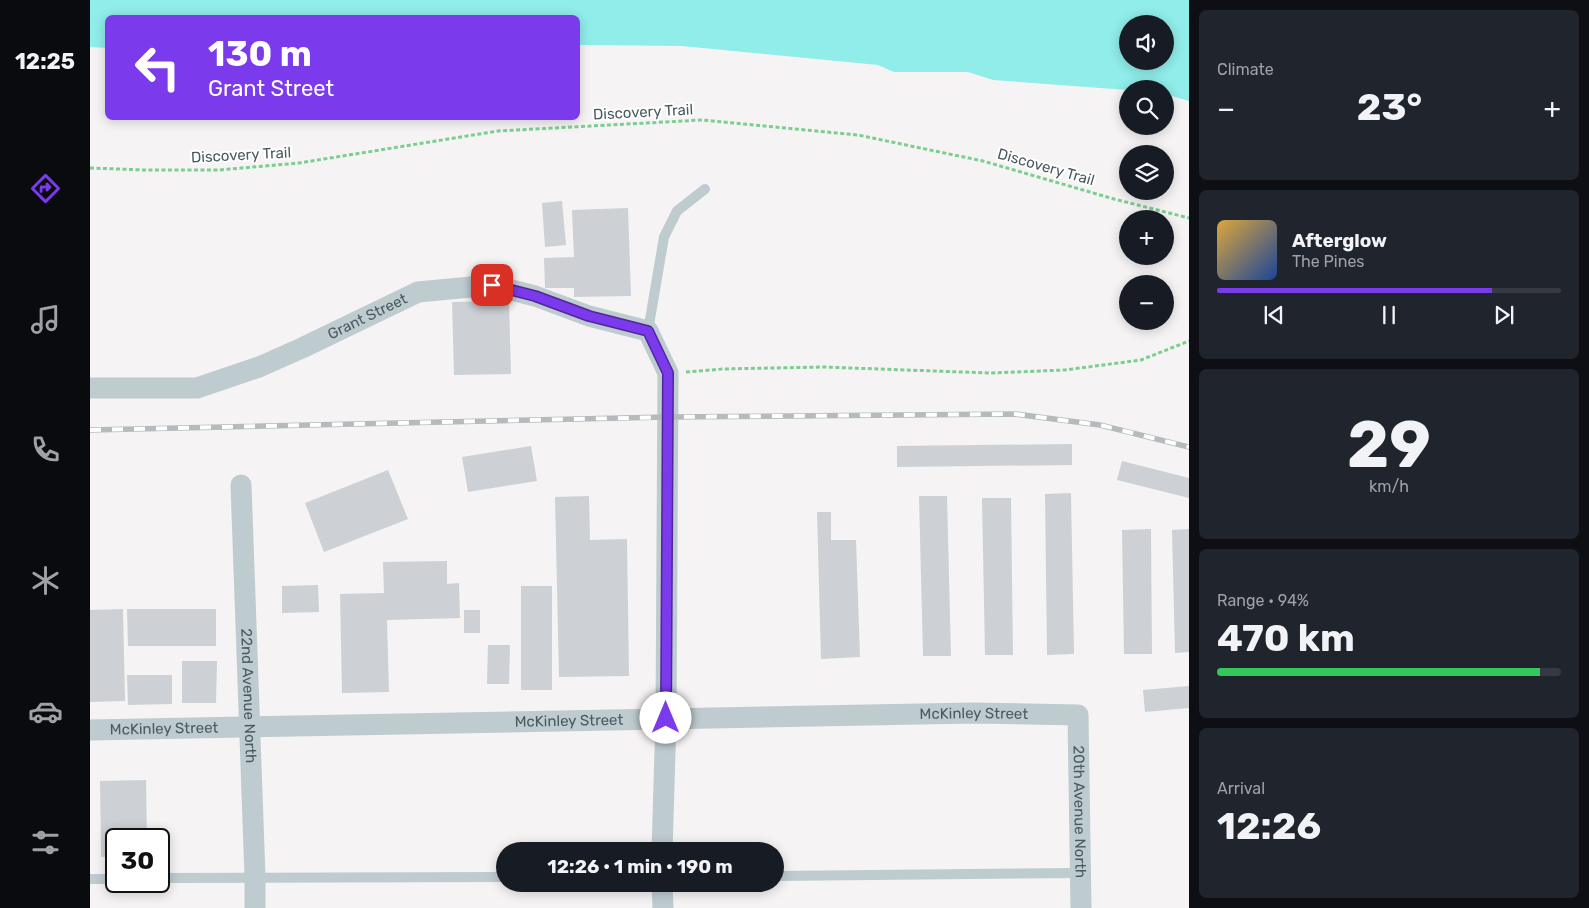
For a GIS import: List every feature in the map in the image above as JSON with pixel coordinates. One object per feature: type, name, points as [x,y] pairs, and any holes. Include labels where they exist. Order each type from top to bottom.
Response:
[{"type":"street","name":"Grant Street","points":[[90,388],[196,388],[259,367],[418,292],[492,285],[535,296],[589,316],[648,331]]},
{"type":"street","points":[[648,331],[668,373],[666,718],[662,842]]},
{"type":"street","name":"22nd Avenue North","points":[[241,485],[255,908]]},
{"type":"street","name":"McKinley Street","points":[[90,730],[973,713],[1078,714]]},
{"type":"street","name":"20th Avenue North","points":[[1078,714],[1081,908]]},
{"type":"street","points":[[662,892],[663,908]]},
{"type":"lane","points":[[648,331],[664,237],[677,211],[705,189]]},
{"type":"lane","points":[[784,876],[1079,873]]},
{"type":"lane","points":[[170,878],[496,877]]},
{"type":"lane","points":[[90,879],[105,879]]},
{"type":"path","name":"Discovery Trail","points":[[90,168],[218,170],[299,163],[498,131],[702,120],[858,135],[983,161],[1114,199],[1189,218]]},
{"type":"path","points":[[668,373],[723,369],[823,367],[990,373],[1065,370],[1141,360],[1189,341]]},
{"type":"water","points":[[90,0],[1189,0],[1189,101],[1174,97],[1174,80],[1119,80],[1119,89],[993,80],[968,72],[894,72],[878,65],[682,46],[580,45],[580,15],[105,15],[105,48],[90,47]]},
{"type":"building","points":[[562,201],[566,245],[545,247],[542,203]]},
{"type":"building","points":[[628,208],[631,296],[574,297],[574,288],[545,288],[544,258],[574,257],[572,210]]},
{"type":"building","points":[[509,301],[511,374],[454,375],[452,302]]},
{"type":"building","points":[[1072,444],[1072,465],[897,467],[897,446]]},
{"type":"building","points":[[531,446],[537,481],[468,492],[462,457]]},
{"type":"building","points":[[1122,461],[1189,478],[1189,498],[1117,480]]},
{"type":"building","points":[[388,470],[408,519],[324,552],[305,503]]},
{"type":"building","points":[[1071,493],[1074,654],[1047,655],[1045,494]]},
{"type":"building","points":[[589,496],[590,540],[627,539],[629,676],[559,677],[555,497]]},
{"type":"building","points":[[919,496],[947,496],[951,656],[923,656]]},
{"type":"building","points":[[982,498],[1011,498],[1013,655],[985,655]]},
{"type":"building","points":[[817,512],[831,512],[831,540],[856,540],[860,657],[821,659]]},
{"type":"building","points":[[1151,529],[1152,654],[1124,654],[1122,530]]},
{"type":"building","points":[[1189,529],[1189,652],[1175,653],[1172,530]]},
{"type":"building","points":[[447,561],[447,584],[459,583],[460,618],[387,620],[389,692],[342,693],[340,594],[384,593],[383,562]]},
{"type":"building","points":[[318,585],[319,612],[282,613],[282,586]]},
{"type":"building","points":[[521,586],[552,586],[552,690],[521,690]]},
{"type":"building","points":[[123,609],[125,701],[90,702],[90,610]]},
{"type":"building","points":[[127,609],[216,609],[216,646],[128,646]]},
{"type":"building","points":[[464,610],[480,610],[480,633],[464,633]]},
{"type":"building","points":[[488,645],[510,645],[509,684],[487,684]]},
{"type":"building","points":[[182,661],[217,661],[216,703],[182,703]]},
{"type":"building","points":[[127,675],[172,675],[172,704],[128,705]]},
{"type":"building","points":[[1189,686],[1189,708],[1145,712],[1143,690]]},
{"type":"building","points":[[146,780],[147,828],[105,828],[105,857],[101,857],[100,781]]},
{"type":"railway","points":[[90,430],[668,417],[1015,414],[1100,425],[1189,447]]},
{"type":"route","points":[[492,285],[535,296],[589,316],[648,331],[668,373],[666,718]]}]
